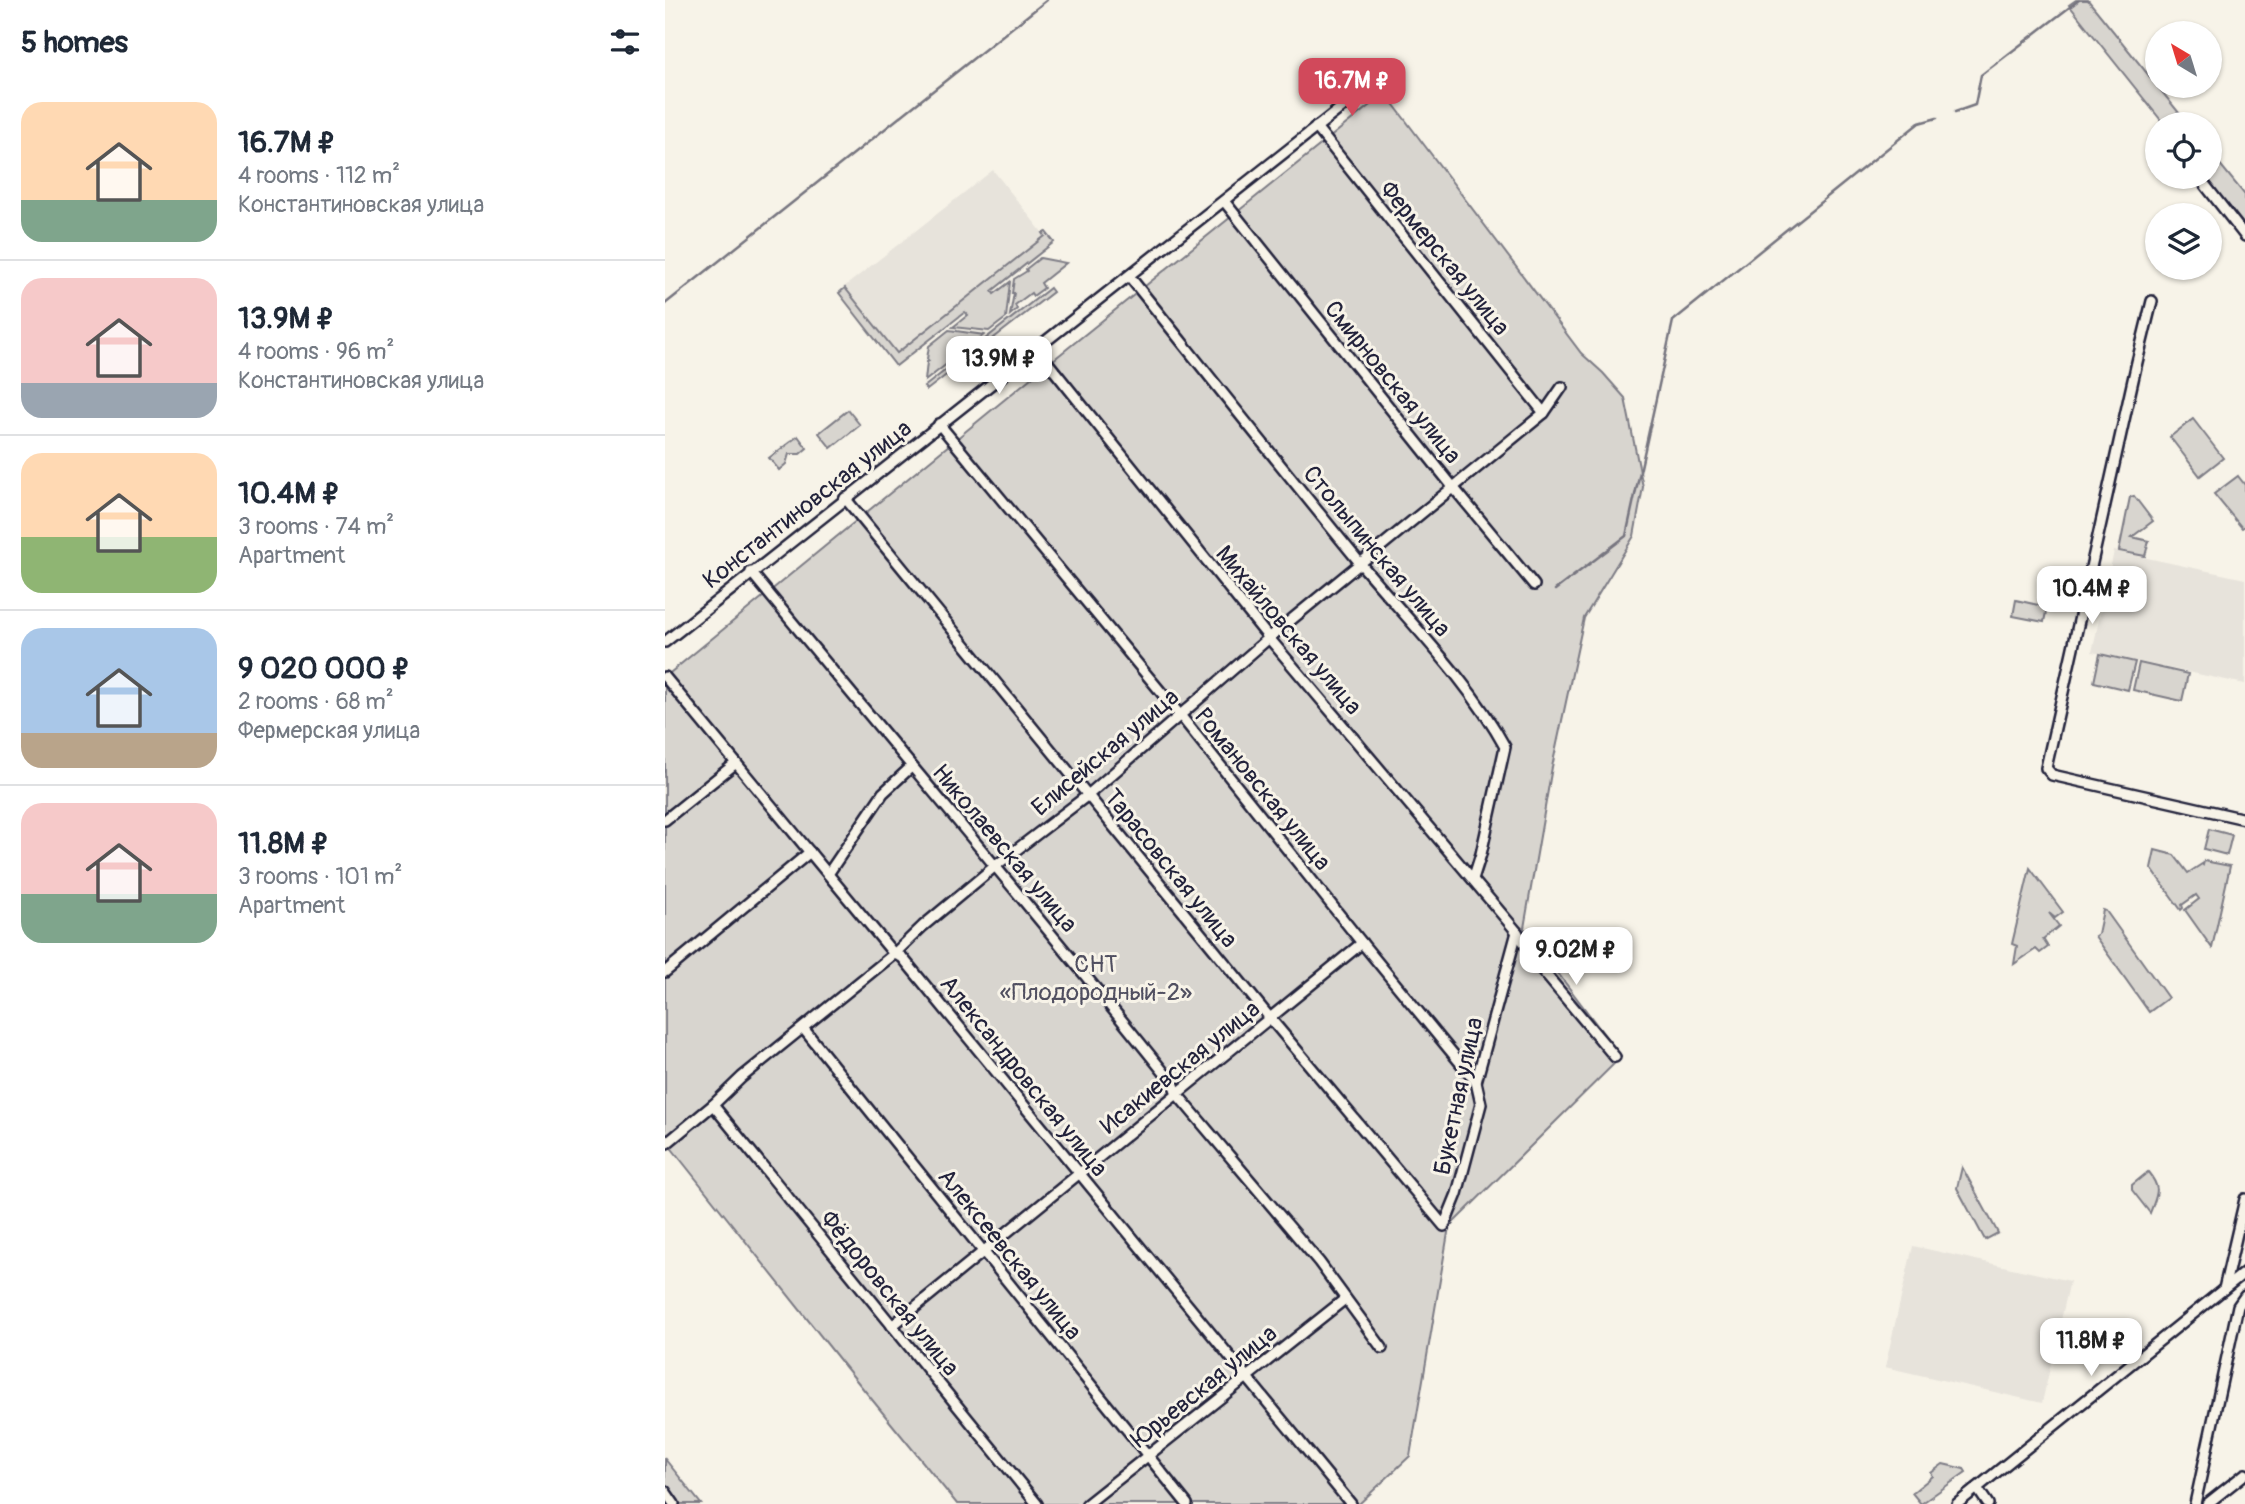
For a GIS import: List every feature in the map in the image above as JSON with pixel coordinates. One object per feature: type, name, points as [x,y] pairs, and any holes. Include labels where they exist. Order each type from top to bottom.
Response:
[{"type":"street","name":"Константиновская улица","points":[[665,642],[1370,85]]},
{"type":"street","name":"Фермерская улица","points":[[1316,128],[1544,412]]},
{"type":"street","points":[[2208,189],[2245,236]]},
{"type":"street","name":"Смирновская улица","points":[[1224,201],[1534,585]]},
{"type":"street","name":"Столыпинская улица","points":[[1129,276],[1492,723],[1505,747],[1473,880]]},
{"type":"street","points":[[2152,301],[2046,768],[2052,775],[2245,819]]},
{"type":"street","name":"Михайловская улица","points":[[1036,348],[1269,638],[1517,932]]},
{"type":"street","name":"Елисейская улица","points":[[666,1141],[894,954],[994,867],[1088,796],[1269,638],[1544,412],[1562,387]]},
{"type":"street","name":"Романовская улица","points":[[939,424],[1180,715],[1476,1082]]},
{"type":"street","name":"Тарасовская улица","points":[[845,498],[1270,1018],[1444,1226]]},
{"type":"street","name":"Николаевская улица","points":[[751,572],[1055,937],[1174,1085],[1177,1094],[1319,1262],[1382,1348]]},
{"type":"street","name":"Александровская улица","points":[[665,677],[894,954],[902,957],[1351,1504]]},
{"type":"street","points":[[665,820],[736,763]]},
{"type":"street","points":[[828,874],[883,793],[911,767]]},
{"type":"street","points":[[665,972],[810,852]]},
{"type":"street","points":[[1517,932],[1542,970],[1615,1057]]},
{"type":"street","name":"Букетная улица","points":[[1444,1226],[1457,1194],[1481,1104],[1476,1082],[1517,932]]},
{"type":"street","name":"Исакиевская улица","points":[[892,1326],[1362,943]]},
{"type":"street","name":"Алексеевская улица","points":[[803,1028],[1187,1504]]},
{"type":"street","name":"Фёдоровская улица","points":[[713,1105],[1037,1504]]},
{"type":"street","points":[[2224,1289],[2245,1199]]},
{"type":"street","points":[[1957,1504],[2245,1272]]},
{"type":"street","points":[[2195,1504],[2238,1306],[2245,1296]]},
{"type":"street","name":"Юрьевская улица","points":[[1087,1504],[1345,1299]]},
{"type":"street","points":[[2210,1503],[2245,1474]]},
{"type":"street","points":[[1977,1488],[1988,1504]]},
{"type":"street","points":[[665,1491],[674,1504]]},
{"type":"shaded area","points":[[993,170],[1045,236],[896,353],[844,287]]},
{"type":"shaded area","points":[[2114,551],[2245,579],[2245,684],[2092,652]]},
{"type":"shaded area","points":[[1913,1246],[2070,1281],[2042,1403],[1885,1367]]},
{"type":"green space","points":[[2076,0],[2088,0],[2145,71],[2145,98],[2167,98],[2178,112],[2154,112],[2069,5]]},
{"type":"green space","name":"СНТ «Плодородный-2»","points":[[1385,93],[1581,353],[1625,398],[1643,487],[1634,536],[1584,618],[1552,767],[1524,928],[1621,1057],[1449,1227],[1410,1456],[1359,1504],[957,1504],[665,1140],[665,677]]},
{"type":"green space","points":[[2222,167],[2245,195],[2245,226],[2216,189],[2222,189]]},
{"type":"green space","points":[[1046,232],[1054,242],[992,291],[994,294],[1010,282],[1006,318],[989,331],[953,327],[968,315],[965,312],[896,366],[839,293],[845,288],[897,353],[1045,236],[1043,233]]},
{"type":"green space","points":[[1040,258],[1066,263],[1041,283],[1044,288],[1033,296],[1031,293],[1015,305],[1017,309],[1010,315],[1014,279]]},
{"type":"green space","points":[[1050,288],[1053,292],[927,390],[924,387]]},
{"type":"green space","points":[[949,330],[984,335],[925,381],[929,346]]},
{"type":"green space","points":[[848,410],[860,425],[831,448],[819,433]]},
{"type":"green space","points":[[2193,419],[2223,458],[2200,476],[2170,437]]},
{"type":"green space","points":[[798,436],[807,448],[800,454],[789,454],[786,464],[779,470],[769,458]]},
{"type":"green space","points":[[2238,476],[2245,485],[2245,526],[2242,528],[2214,494]]},
{"type":"green space","points":[[2134,496],[2153,521],[2132,537],[2149,541],[2145,556],[2119,551],[2130,497]]},
{"type":"green space","points":[[2016,600],[2047,607],[2044,622],[2013,616]]},
{"type":"green space","points":[[2100,654],[2135,662],[2128,690],[2094,682]]},
{"type":"green space","points":[[2139,663],[2188,674],[2182,701],[2133,690]]},
{"type":"green space","points":[[2209,829],[2232,835],[2227,855],[2204,849]]},
{"type":"green space","points":[[2155,850],[2174,855],[2188,873],[2203,865],[2204,861],[2230,866],[2212,948],[2185,910],[2199,899],[2196,895],[2182,905],[2181,910],[2151,868]]},
{"type":"green space","points":[[2030,868],[2063,912],[2055,918],[2049,913],[2059,926],[2043,939],[2048,947],[2040,953],[2036,949],[2014,964],[2017,946],[2012,944]]},
{"type":"green space","points":[[2103,910],[2168,998],[2149,1012],[2095,936],[2098,934]]},
{"type":"green space","points":[[1962,1167],[1998,1233],[1985,1240],[1957,1188]]},
{"type":"green space","points":[[2148,1172],[2157,1187],[2150,1213],[2132,1190],[2132,1185]]},
{"type":"green space","points":[[665,1459],[701,1504],[673,1504],[665,1494]]},
{"type":"green space","points":[[1943,1464],[1964,1469],[1966,1472],[1921,1504],[1912,1493]]},
{"type":"waterway","points":[[665,304],[1047,0]]},
{"type":"waterway","points":[[1955,112],[1975,105],[1981,75],[2079,0]]},
{"type":"waterway","points":[[1555,590],[1626,536],[1673,321],[1919,123],[1937,118]]}]
